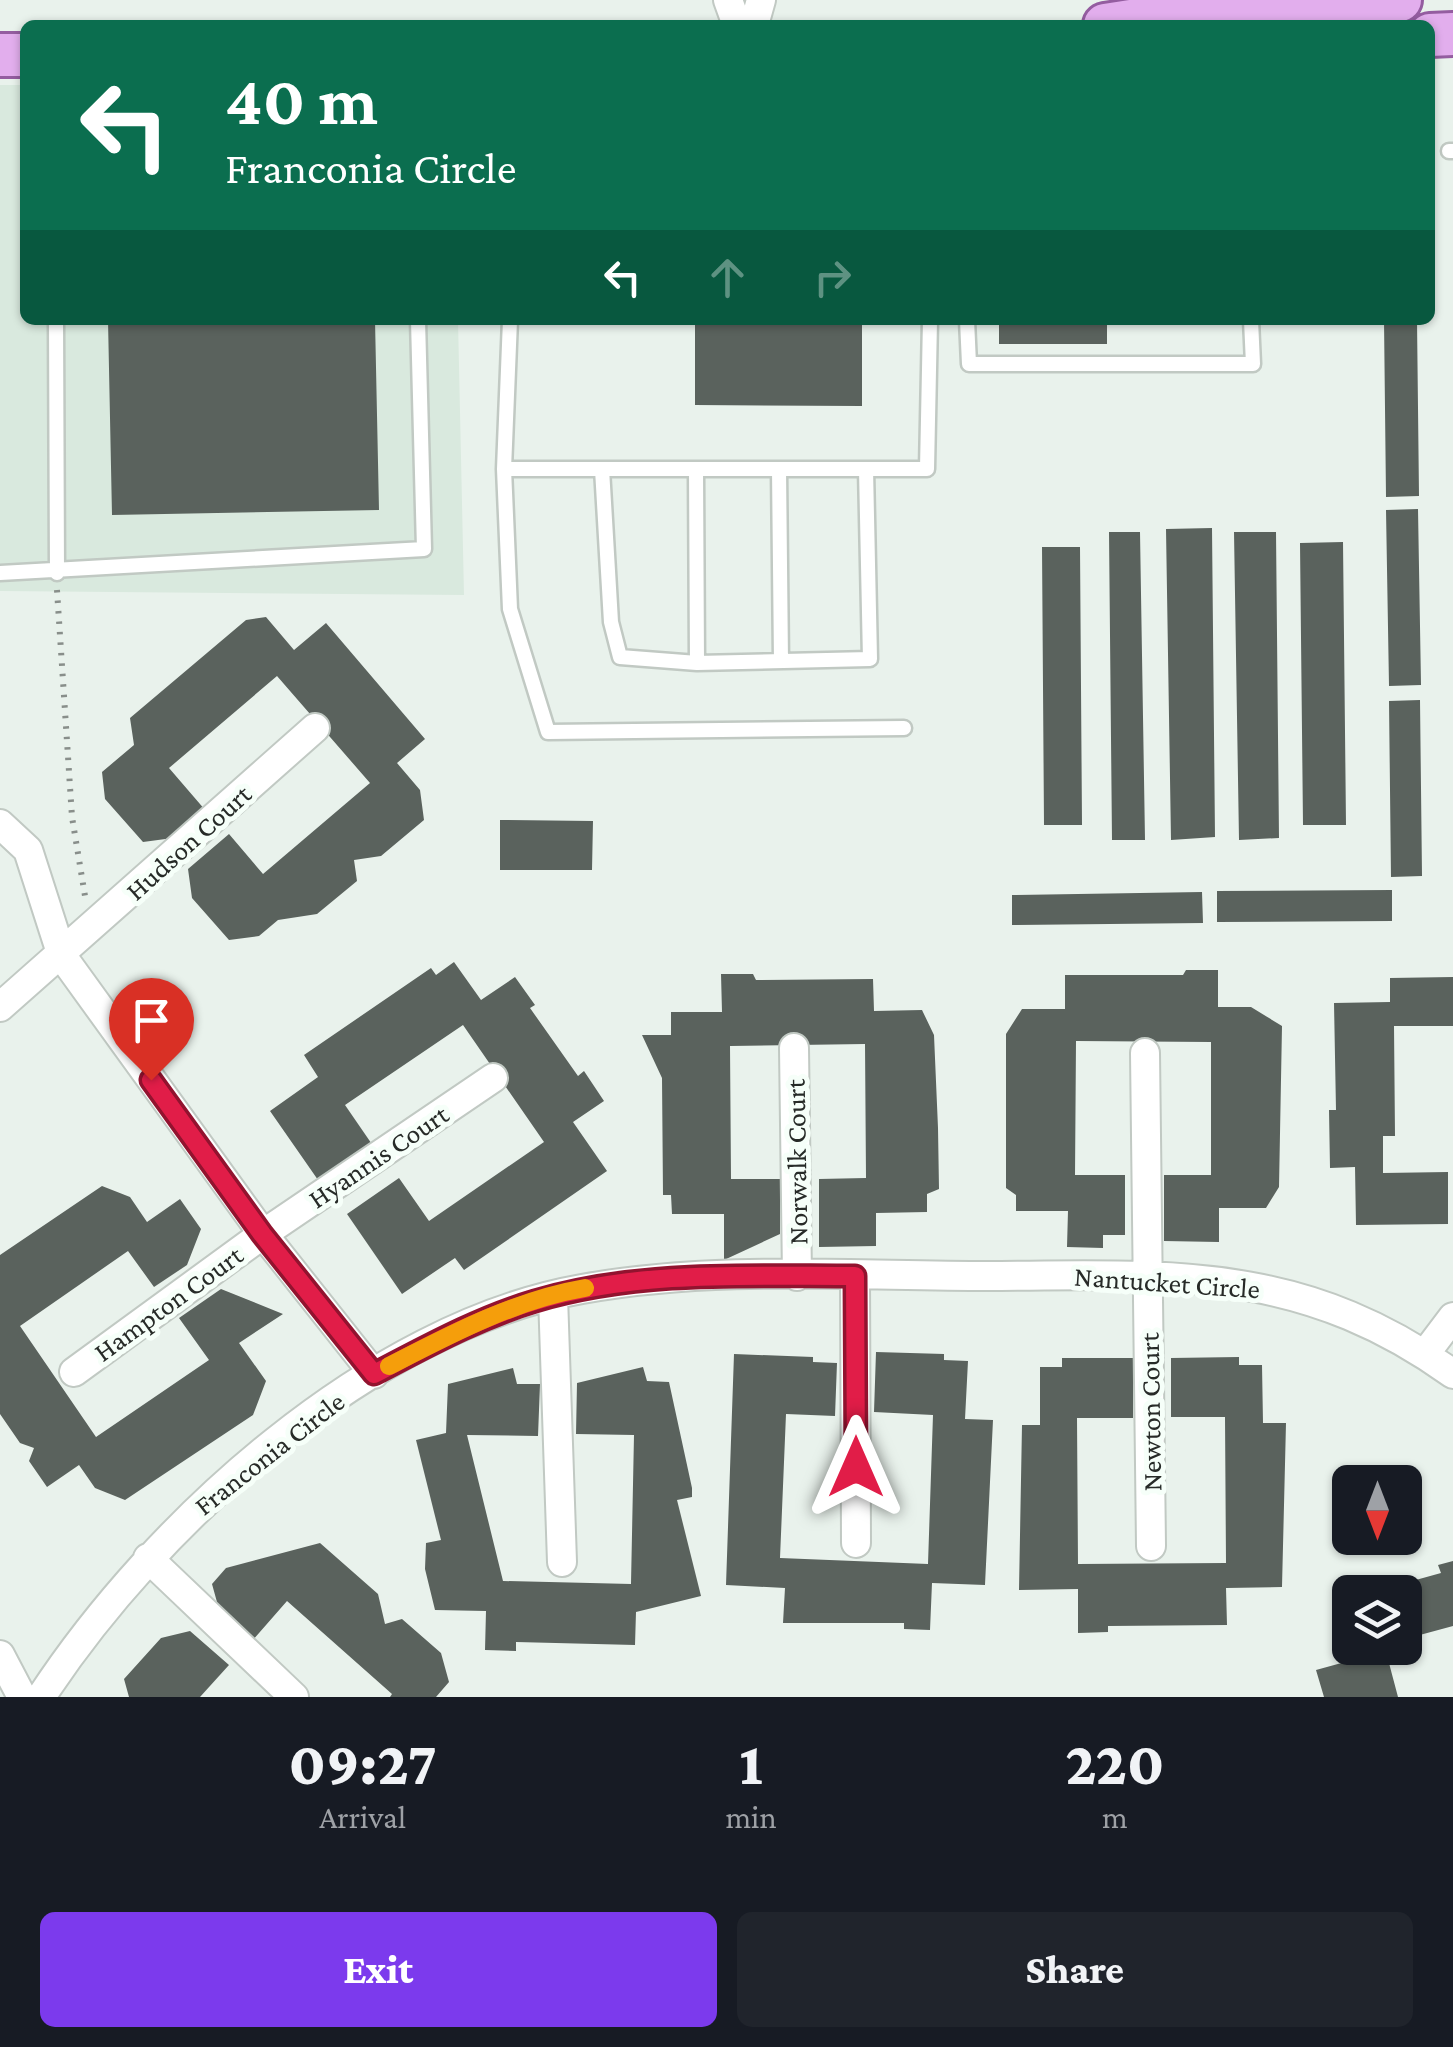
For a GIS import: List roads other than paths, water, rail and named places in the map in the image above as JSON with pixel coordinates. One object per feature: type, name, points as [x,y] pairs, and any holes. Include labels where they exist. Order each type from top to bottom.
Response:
[{"type":"main road","points":[[1138,20],[1202,10],[1400,0]]},
{"type":"street","name":"Hudson Court","points":[[0,1007],[97,925],[314,728]]},
{"type":"street","points":[[0,824],[28,850],[62,956],[262,1234],[374,1374]]},
{"type":"street","name":"Norwalk Court","points":[[794,1048],[797,1276]]},
{"type":"street","name":"Newton Court","points":[[1145,1053],[1152,1546]]},
{"type":"street","name":"Hyannis Court","points":[[262,1234],[493,1078]]},
{"type":"street","name":"Hampton Court","points":[[74,1372],[262,1234]]},
{"type":"street","points":[[855,1276],[856,1543]]},
{"type":"street","name":"Franconia Circle","points":[[42,1697],[72,1649],[148,1558],[249,1462],[374,1374],[458,1330],[553,1296],[651,1278],[1040,1276]]},
{"type":"street","name":"Nantucket Circle","points":[[1040,1276],[1233,1281],[1284,1291],[1378,1326],[1453,1374]]},
{"type":"street","points":[[553,1296],[562,1562]]},
{"type":"street","points":[[1426,1354],[1453,1318]]},
{"type":"street","points":[[148,1558],[294,1697]]},
{"type":"street","points":[[0,1655],[22,1697]]},
{"type":"lane","points":[[56,325],[57,572]]},
{"type":"lane","points":[[0,572],[57,572],[424,549],[418,325]]},
{"type":"lane","points":[[510,325],[504,469],[510,609],[548,732],[904,728]]},
{"type":"lane","points":[[504,469],[927,469],[930,325]]},
{"type":"lane","points":[[967,325],[969,364],[1252,364],[1251,325]]},
{"type":"lane","points":[[602,469],[611,622],[620,657],[697,664],[870,659],[866,469]]},
{"type":"lane","points":[[696,469],[697,664]]},
{"type":"lane","points":[[779,469],[782,661]]}]
